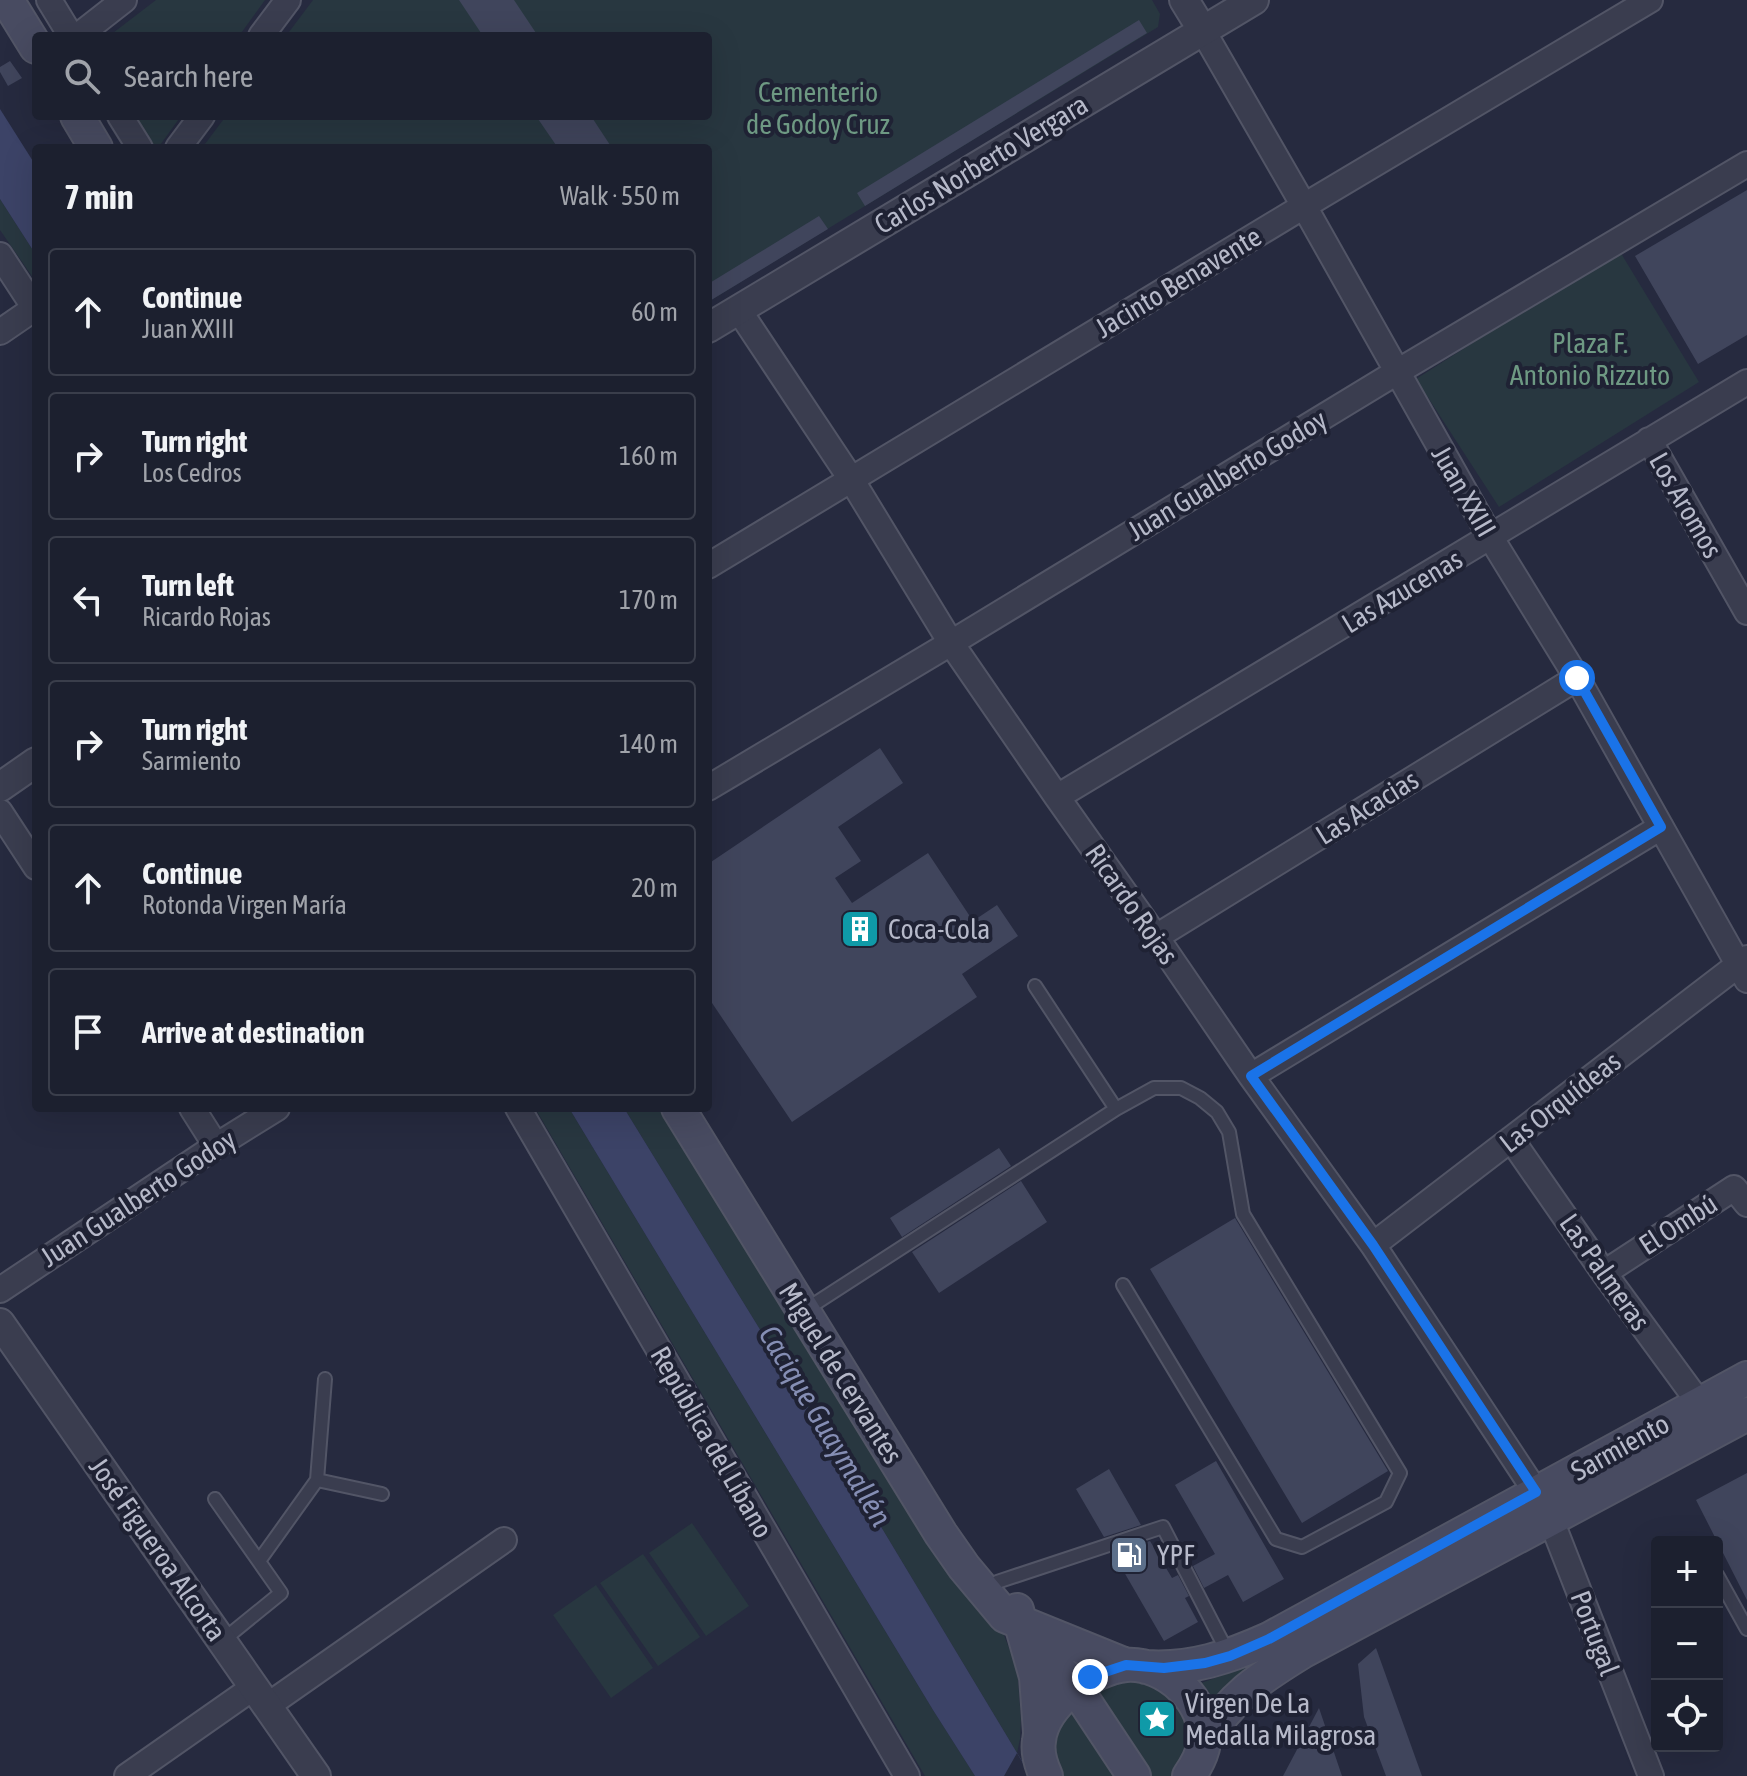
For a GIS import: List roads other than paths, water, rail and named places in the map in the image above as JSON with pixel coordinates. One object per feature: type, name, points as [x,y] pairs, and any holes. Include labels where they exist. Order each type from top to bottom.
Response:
[{"type":"main road","points":[[7,0],[32,41]]},
{"type":"main road","points":[[79,120],[94,144]]},
{"type":"main road","name":"Miguel de Cervantes","points":[[680,1112],[951,1550],[1005,1616],[1136,1666]]},
{"type":"main road","name":"Miguel de Cervantes","points":[[697,1112],[950,1517],[1016,1606],[1036,1677],[1033,1758]]},
{"type":"main road","name":"Sarmiento","points":[[1198,1763],[1224,1712],[1261,1677],[1544,1506],[1700,1404],[1747,1378]]},
{"type":"main road","name":"Sarmiento","points":[[1136,1666],[1183,1667],[1230,1656],[1544,1506],[1747,1414]]},
{"type":"main road","name":"Miguel de Cervantes","points":[[1022,1623],[1074,1687],[1134,1776]]},
{"type":"main road","points":[[1033,1758],[1053,1709],[1074,1687],[1090,1677],[1136,1666],[1166,1675],[1185,1691],[1198,1711],[1198,1763]]},
{"type":"street","points":[[49,0],[69,32]]},
{"type":"street","points":[[83,32],[124,0]]},
{"type":"street","points":[[264,32],[288,0]]},
{"type":"street","name":"Juan XXIII","points":[[1184,0],[1491,538],[1577,678],[1744,968]]},
{"type":"street","name":"Carlos Norberto Vergara","points":[[712,325],[1254,0]]},
{"type":"street","name":"Jacinto Benavente","points":[[712,564],[1650,0]]},
{"type":"street","points":[[122,120],[138,144]]},
{"type":"street","points":[[181,144],[199,120]]},
{"type":"street","name":"Juan Gualberto Godoy","points":[[712,786],[1747,164]]},
{"type":"street","points":[[0,255],[32,304]]},
{"type":"street","name":"Ricardo Rojas","points":[[738,309],[851,479],[951,643],[1251,1076],[1373,1245],[1544,1506]]},
{"type":"street","points":[[0,332],[32,311]]},
{"type":"street","name":"Las Azucenas","points":[[1057,797],[1747,382]]},
{"type":"street","name":"Los Aromos","points":[[1649,440],[1747,612]]},
{"type":"street","name":"Las Acacias","points":[[1156,937],[1577,678]]},
{"type":"street","points":[[0,787],[32,765]]},
{"type":"street","points":[[0,812],[32,861]]},
{"type":"street","points":[[1251,1076],[1661,827]]},
{"type":"street","name":"Las Orquídeas","points":[[1373,1245],[1744,968]]},
{"type":"street","points":[[195,1112],[216,1146]]},
{"type":"street","name":"Juan Gualberto Godoy","points":[[0,1290],[271,1112]]},
{"type":"street","name":"República del Líbano","points":[[520,1112],[907,1776]]},
{"type":"street","name":"Las Palmeras","points":[[1511,1139],[1700,1404]]},
{"type":"street","name":"El Ombú","points":[[1604,1273],[1734,1188],[1747,1204]]},
{"type":"street","name":"José Figueroa Alcorta","points":[[0,1323],[316,1776]]},
{"type":"street","name":"Portugal","points":[[1544,1506],[1651,1776]]},
{"type":"street","points":[[127,1776],[261,1697],[504,1540]]},
{"type":"lane","points":[[1035,986],[1116,1109]]},
{"type":"lane","points":[[816,1303],[1116,1109],[1154,1088],[1181,1088],[1217,1112],[1229,1132],[1243,1214],[1400,1473],[1386,1502],[1302,1547],[1276,1539],[1123,1285]]},
{"type":"lane","points":[[259,1561],[317,1480],[325,1379]]},
{"type":"lane","points":[[317,1480],[382,1494]]},
{"type":"lane","points":[[215,1499],[281,1593],[222,1641]]},
{"type":"lane","points":[[997,1582],[1163,1527],[1230,1656]]},
{"type":"lane","points":[[1723,1586],[1747,1629]]},
{"type":"water","points":[[0,109],[32,160],[32,249],[0,199]]},
{"type":"water","points":[[571,1112],[626,1112],[1031,1776],[975,1776]]},
{"type":"place","name":"Coca-Cola","points":[[860,929]]},
{"type":"place","name":"YPF","points":[[1129,1555]]},
{"type":"place","name":"Virgen De La Medalla Milagrosa","points":[[1157,1719]]},
{"type":"park label","name":"Cementerio de Godoy Cruz","points":[[818,108]]},
{"type":"park label","name":"Plaza F. Antonio Rizzuto","points":[[1590,359]]},
{"type":"water label","name":"Cacique Guaymallén","points":[[825,1426]]}]
